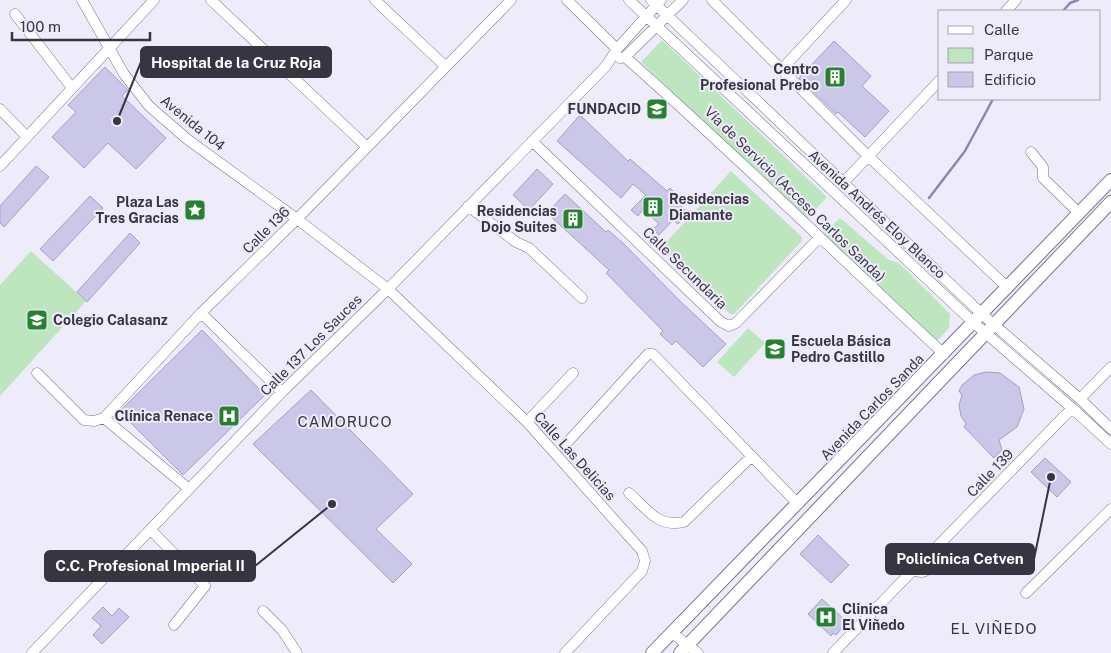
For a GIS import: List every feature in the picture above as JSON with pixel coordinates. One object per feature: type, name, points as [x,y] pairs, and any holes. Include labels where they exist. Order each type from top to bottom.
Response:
[{"type":"street","name":"Avenida 104","points":[[82,0],[124,74],[154,111],[187,139],[297,218],[388,289]]},
{"type":"street","points":[[0,166],[154,0]]},
{"type":"street","points":[[211,0],[367,147]]},
{"type":"street","points":[[375,0],[445,66]]},
{"type":"street","name":"Calle 136","points":[[104,418],[201,314],[510,0]]},
{"type":"street","points":[[567,0],[616,49]]},
{"type":"street","name":"Avenida Andrés Eloy Blanco","points":[[629,0],[978,319],[1080,399],[1111,429]]},
{"type":"street","points":[[612,60],[625,57],[668,17],[683,0]]},
{"type":"street","points":[[712,0],[868,156],[1007,287]]},
{"type":"street","points":[[782,69],[846,0]]},
{"type":"street","points":[[1007,10],[1016,0]]},
{"type":"street","points":[[612,60],[616,49],[656,2]]},
{"type":"street","name":"Avenida Andrés Eloy Blanco","points":[[656,2],[668,17],[842,183],[978,319]]},
{"type":"street","points":[[15,14],[72,88]]},
{"type":"street","name":"Vía de Servicio (Acceso Carlos Sanda)","points":[[625,57],[693,116],[819,238],[944,354]]},
{"type":"street","name":"Calle 137 Los Sauces","points":[[32,653],[152,531],[189,489],[282,392],[388,289],[612,60]]},
{"type":"street","points":[[842,183],[938,82]]},
{"type":"street","points":[[0,109],[27,137]]},
{"type":"street","name":"Calle Secundaria","points":[[532,141],[721,322],[729,326],[736,323],[819,238]]},
{"type":"street","points":[[1031,152],[1043,167],[1042,178],[1079,214]]},
{"type":"street","name":"Avenida Carlos Sanda","points":[[652,653],[1111,180]]},
{"type":"street","points":[[672,633],[688,650],[1111,202]]},
{"type":"street","points":[[468,206],[516,242],[529,248],[582,298]]},
{"type":"street","name":"Calle Las Delicias","points":[[388,289],[528,422],[642,551],[645,561],[642,571],[565,653]]},
{"type":"street","points":[[201,314],[282,392]]},
{"type":"street","name":"Avenida Andrés Eloy Blanco","points":[[990,329],[1111,444]]},
{"type":"street","points":[[565,445],[648,354],[653,354],[798,504]]},
{"type":"street","points":[[1080,399],[1111,367]]},
{"type":"street","points":[[37,372],[84,420],[94,421],[104,418],[189,489]]},
{"type":"street","points":[[528,422],[573,373]]},
{"type":"street","name":"Calle 139","points":[[833,653],[914,569],[911,562],[914,556],[919,553],[928,556],[1072,408]]},
{"type":"street","points":[[629,493],[663,523],[684,522],[751,457]]},
{"type":"street","points":[[1026,593],[1111,508]]},
{"type":"street","points":[[152,531],[205,586],[174,625]]},
{"type":"street","points":[[263,611],[282,630],[297,653]]},
{"type":"green space","points":[[662,40],[827,197],[806,220],[641,62]]},
{"type":"green space","points":[[731,171],[802,237],[801,242],[734,314],[730,314],[660,249]]},
{"type":"green space","points":[[840,218],[889,260],[899,263],[950,314],[949,328],[936,342],[822,235]]},
{"type":"green space","points":[[31,251],[86,301],[0,396],[0,285]]},
{"type":"green space","points":[[748,328],[765,343],[734,377],[717,362]]},
{"type":"building","name":"Centro Profesional Prebo","points":[[834,41],[871,76],[862,86],[889,111],[865,137],[838,112],[836,114],[799,78]]},
{"type":"building","points":[[105,67],[128,90],[122,96],[166,138],[136,169],[108,143],[84,168],[52,137],[76,112],[68,105]]},
{"type":"building","points":[[580,115],[628,161],[630,159],[667,191],[670,188],[678,196],[675,200],[688,213],[678,224],[673,220],[659,235],[653,229],[659,224],[643,209],[638,216],[631,210],[646,195],[633,184],[621,198],[557,141]]},
{"type":"building","points":[[36,166],[49,177],[4,227],[0,223],[0,206]]},
{"type":"building","points":[[537,169],[553,184],[529,210],[513,195]]},
{"type":"building","points":[[565,194],[606,232],[608,230],[624,244],[681,302],[726,344],[703,367],[676,341],[672,345],[660,334],[663,331],[606,273],[609,270],[547,213]]},
{"type":"building","points":[[90,196],[103,208],[53,261],[40,249]]},
{"type":"building","points":[[130,233],[140,243],[87,302],[77,292]]},
{"type":"building","points":[[202,330],[265,395],[183,475],[122,414],[122,409]]},
{"type":"building","points":[[986,372],[1000,373],[1019,387],[1024,409],[1017,427],[999,440],[1002,450],[994,458],[964,427],[966,424],[961,416],[959,405],[962,395],[959,391],[962,385],[974,375]]},
{"type":"building","points":[[311,390],[413,494],[376,529],[412,564],[393,583],[253,444]]},
{"type":"building","points":[[1045,458],[1071,482],[1057,497],[1031,472]]},
{"type":"building","points":[[818,535],[849,565],[831,583],[800,554]]},
{"type":"building","name":"Clinica El Viñedo","points":[[822,599],[845,620],[843,622],[845,625],[836,635],[833,633],[831,636],[808,614]]},
{"type":"building","points":[[103,607],[112,616],[119,608],[129,617],[102,644],[93,635],[101,626],[92,618]]},
{"type":"waterway","points":[[1064,10],[1070,3],[1078,0]]},
{"type":"waterway","points":[[929,198],[965,151],[992,100]]},
{"type":"place","name":"Centro Profesional Prebo","points":[[835,77]]},
{"type":"place","name":"FUNDACID","points":[[657,109]]},
{"type":"place","name":"Hospital de la Cruz Roja","points":[[117,121]]},
{"type":"place","name":"Residencias Diamante","points":[[653,207]]},
{"type":"place","name":"Plaza Las Tres Gracias","points":[[195,210]]},
{"type":"place","name":"Residencias Dojo Suites","points":[[573,219]]},
{"type":"place","name":"Colegio Calasanz","points":[[37,320]]},
{"type":"place","name":"Escuela Básica Pedro Castillo","points":[[775,349]]},
{"type":"place","name":"Clínica Renace","points":[[229,416]]},
{"type":"place","name":"Policlínica Cetven","points":[[1051,477]]},
{"type":"place","name":"C.C. Profesional Imperial II","points":[[332,504]]},
{"type":"place","name":"Clinica El Viñedo","points":[[826,617]]},
{"type":"district","name":"CAMORUCO","points":[[345,421]]},
{"type":"district","name":"EL VIÑEDO","points":[[994,628]]}]
